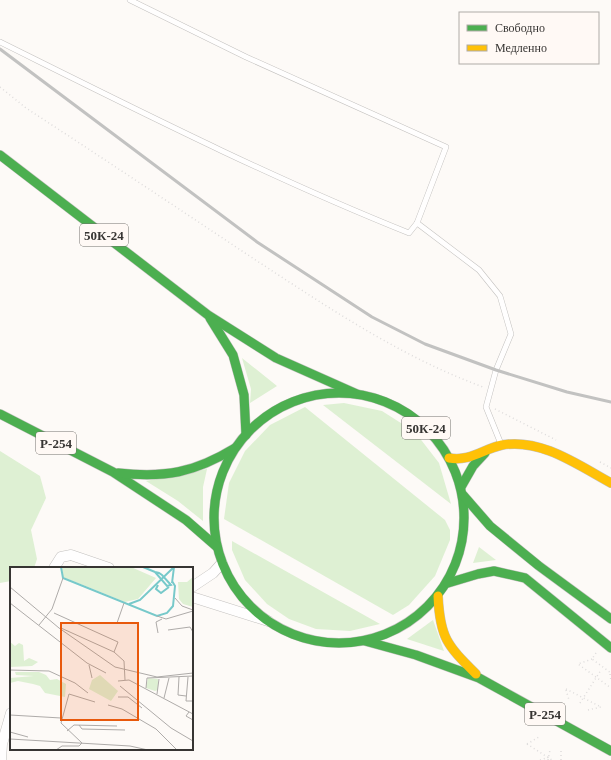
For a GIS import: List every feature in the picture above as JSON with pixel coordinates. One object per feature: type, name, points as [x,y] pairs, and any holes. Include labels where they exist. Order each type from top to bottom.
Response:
[{"type":"main road","name":"50К-24","points":[[0,155],[208,315],[276,358],[300,370],[357,394],[385,402],[411,415],[432,434],[449,458],[462,491],[490,526],[539,566],[611,619]]},
{"type":"main road","name":"50К-24","points":[[208,315],[233,355],[244,395],[246,435]]},
{"type":"main road","points":[[357,394],[326,394],[296,401],[269,415],[246,435],[236,448],[223,470],[216,495],[214,521],[217,547],[222,563],[234,585],[245,600],[268,621],[298,636],[331,643],[365,641],[401,627],[438,596],[448,583],[462,544],[465,520],[462,491],[473,466],[486,453]]},
{"type":"main road","name":"Р-254","points":[[0,414],[113,472]]},
{"type":"main road","points":[[449,458],[468,458],[486,453],[502,445],[521,443],[540,446],[611,483]]},
{"type":"main road","points":[[113,472],[142,476],[167,476],[191,470],[219,458],[236,448]]},
{"type":"main road","points":[[113,472],[186,520],[217,547]]},
{"type":"main road","points":[[448,583],[482,571],[494,570],[509,572],[525,578],[607,645]]},
{"type":"main road","points":[[438,596],[439,626],[446,644],[479,678]]},
{"type":"main road","points":[[365,641],[416,655],[479,678]]},
{"type":"main road","name":"Р-254","points":[[479,678],[611,751]]},
{"type":"street","points":[[55,567],[61,557],[71,555],[106,567]]},
{"type":"street","points":[[193,586],[213,573],[222,563]]},
{"type":"street","points":[[193,597],[268,621]]},
{"type":"street","points":[[1,760],[1,744],[10,716]]},
{"type":"lane","points":[[0,42],[219,150],[332,202],[408,233],[417,223],[446,147],[260,63],[130,0]]},
{"type":"lane","points":[[417,223],[479,270],[500,296],[510,334],[496,370],[486,407],[502,445]]},
{"type":"path","points":[[0,87],[26,108],[337,313],[414,358],[445,373],[491,390],[496,410],[562,443]]},
{"type":"path","points":[[597,461],[611,468]]},
{"type":"path","points":[[607,645],[592,659],[578,664],[611,688]]},
{"type":"path","points":[[592,659],[611,674],[611,681]]},
{"type":"path","points":[[580,703],[601,670]]},
{"type":"path","points":[[569,700],[566,689],[601,707],[588,710]]},
{"type":"path","points":[[539,737],[527,744],[552,760]]},
{"type":"path","points":[[548,760],[550,750]]},
{"type":"path","points":[[561,751],[561,760]]},
{"type":"path","points":[[540,760],[548,757]]},
{"type":"green space","points":[[242,358],[277,386],[250,403],[251,389]]},
{"type":"green space","points":[[344,403],[382,411],[415,432],[439,463],[451,504],[323,405]]},
{"type":"green space","points":[[305,407],[445,520],[450,530],[450,540],[435,576],[409,605],[393,615],[224,519],[229,483],[245,451],[270,425]]},
{"type":"green space","points":[[0,451],[40,476],[46,498],[31,530],[37,559],[34,567],[10,567],[10,581],[0,583]]},
{"type":"green space","points":[[207,469],[203,487],[203,521],[178,501],[146,481]]},
{"type":"green space","points":[[232,541],[380,624],[350,631],[316,629],[289,619],[267,604],[245,580],[232,550]]},
{"type":"green space","points":[[479,547],[496,560],[473,563]]},
{"type":"green space","points":[[433,620],[444,651],[407,639]]},
{"type":"railway","points":[[0,49],[257,242],[372,317],[425,344],[496,370],[567,392],[611,402]]},
{"type":"traffic: fast","points":[[0,155],[208,315],[276,358],[357,394]]},
{"type":"traffic: fast","points":[[210,318],[233,355],[244,395],[246,435]]},
{"type":"traffic: fast","points":[[339,393],[363,396],[387,403],[408,414],[427,430],[443,449],[454,470],[461,494],[464,518],[461,542],[454,566],[443,587],[427,606],[408,622],[387,633],[363,640],[339,643],[315,640],[291,633],[270,622],[251,606],[235,587],[224,566],[217,542],[214,518],[217,494],[224,470],[235,449],[251,430],[270,414],[291,403],[315,396],[339,393]]},
{"type":"traffic: fast","points":[[0,414],[113,472],[186,520],[217,547]]},
{"type":"traffic: fast","points":[[118,473],[150,475],[179,472],[206,463],[235,448]]},
{"type":"traffic: fast","points":[[461,487],[473,466],[485,453]]},
{"type":"traffic: fast","points":[[463,495],[490,526],[539,566],[611,619]]},
{"type":"traffic: fast","points":[[448,583],[494,571],[525,578],[611,648]]},
{"type":"traffic: fast","points":[[365,641],[416,655],[479,678],[611,751]]},
{"type":"traffic: slow","points":[[449,458],[457,459],[470,457],[502,445],[531,445],[545,449],[572,461],[611,483]]},
{"type":"traffic: slow","points":[[438,596],[441,622],[447,640],[452,648],[476,674]]}]
